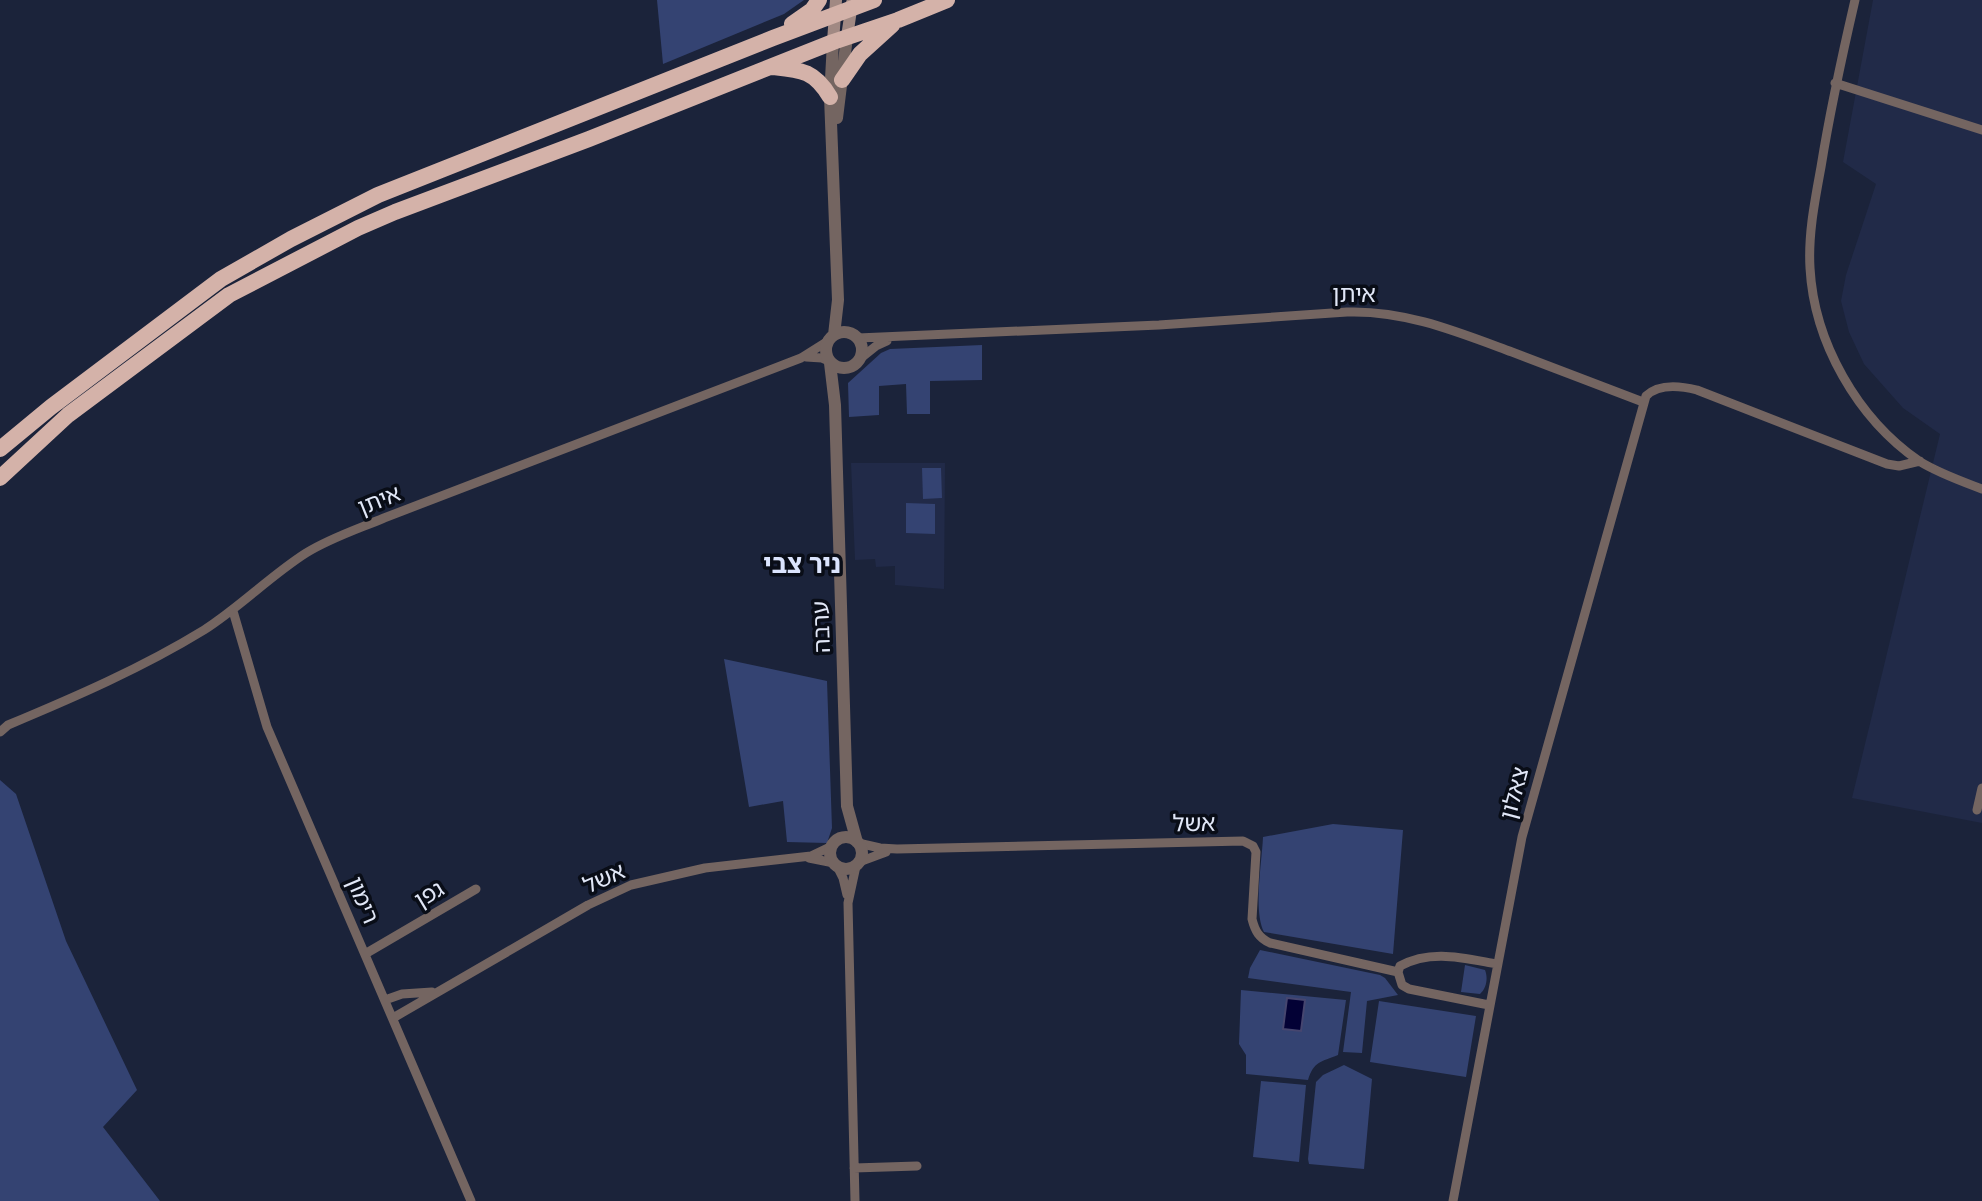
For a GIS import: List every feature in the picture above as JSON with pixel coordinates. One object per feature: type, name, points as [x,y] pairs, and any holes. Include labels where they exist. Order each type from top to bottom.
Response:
[{"type":"highway","points":[[773,38],[812,10],[819,0]]},
{"type":"highway","points":[[0,449],[51,407],[221,279],[291,239],[378,195],[773,38],[836,7],[874,0]]},
{"type":"highway","points":[[0,478],[68,415],[229,295],[383,217],[947,0]]},
{"type":"highway","points":[[842,80],[860,54],[898,20]]},
{"type":"highway","points":[[769,67],[808,73],[818,78],[830,97]]},
{"type":"main road","points":[[840,39],[852,4]]},
{"type":"main road","points":[[836,7],[840,39]]},
{"type":"street","points":[[1855,0],[1835,83],[1810,237],[1810,268],[1815,306],[1829,348],[1856,397],[1883,430],[1920,461],[1982,489]]},
{"type":"street","points":[[833,160],[842,80],[840,39]]},
{"type":"street","points":[[838,300],[845,322],[862,345],[857,363],[842,369],[830,362],[826,351],[838,300],[830,97],[840,39]]},
{"type":"street","points":[[1835,83],[1982,130]]},
{"type":"street","name":"איתן","points":[[856,337],[895,338],[1193,323],[1347,312],[1377,313],[1413,318],[1447,328],[1643,402]]},
{"type":"street","points":[[831,338],[846,332],[856,337]]},
{"type":"street","name":"איתן","points":[[0,733],[8,725],[90,691],[149,662],[233,611],[318,546],[801,358],[831,338]]},
{"type":"street","name":"איתן","points":[[857,363],[876,346],[895,338]]},
{"type":"street","name":"איתן","points":[[801,358],[822,358],[830,362]]},
{"type":"street","name":"ערבה","points":[[830,362],[835,405],[848,806],[858,842]]},
{"type":"street","name":"ערבה","points":[[835,405],[844,376],[857,363]]},
{"type":"street","points":[[1643,402],[1650,392],[1662,388],[1684,387],[1719,397],[1887,464],[1899,466],[1920,461]]},
{"type":"street","name":"צאלון","points":[[1454,1201],[1524,829],[1643,402]]},
{"type":"street","name":"רימון","points":[[233,611],[267,727],[471,1201]]},
{"type":"street","points":[[1977,810],[1982,788]]},
{"type":"street","name":"ערבה","points":[[835,843],[842,833],[848,806]]},
{"type":"street","points":[[848,903],[862,852],[858,842],[845,837],[835,843],[831,855],[843,878],[848,903],[855,1201]]},
{"type":"street","name":"אשל","points":[[858,842],[897,849],[1243,841],[1253,846],[1256,852],[1252,919],[1262,939],[1398,972],[1402,985],[1409,989],[1489,1005]]},
{"type":"street","name":"אשל","points":[[803,858],[835,843]]},
{"type":"street","name":"אשל","points":[[858,864],[897,849]]},
{"type":"street","name":"אשל","points":[[393,1018],[598,900],[631,885],[705,868],[803,858],[835,864]]},
{"type":"street","points":[[835,864],[847,869],[858,864]]},
{"type":"street","name":"גפן","points":[[365,954],[475,889]]},
{"type":"street","points":[[1398,972],[1400,966],[1405,963],[1432,955],[1497,964]]},
{"type":"street","name":"אשל","points":[[385,1000],[394,996],[431,993],[440,989]]},
{"type":"street","points":[[854,1168],[918,1166]]},
{"type":"shaded area","points":[[657,0],[804,0],[784,14],[663,64]]},
{"type":"shaded area","points":[[1873,0],[1982,0],[1982,823],[1852,798],[1940,434],[1903,408],[1864,364],[1849,332],[1841,301],[1846,275],[1876,184],[1843,162]]},
{"type":"shaded area","points":[[982,345],[982,380],[930,381],[930,414],[907,414],[906,384],[879,386],[879,415],[849,417],[848,383],[881,353],[890,349]]},
{"type":"shaded area","points":[[851,463],[945,463],[944,589],[895,585],[895,566],[876,567],[875,559],[855,560]]},
{"type":"shaded area","points":[[922,468],[941,468],[942,498],[923,499]]},
{"type":"shaded area","points":[[906,503],[935,504],[935,534],[906,533]]},
{"type":"shaded area","points":[[724,659],[827,681],[832,828],[827,843],[787,842],[783,801],[749,807]]},
{"type":"shaded area","points":[[0,780],[16,794],[66,941],[137,1090],[103,1127],[160,1201],[0,1201]]},
{"type":"shaded area","points":[[1333,824],[1403,830],[1393,954],[1264,932],[1259,912],[1263,837]]},
{"type":"shaded area","points":[[1260,950],[1380,975],[1398,995],[1367,1001],[1362,1053],[1343,1052],[1351,992],[1248,978],[1250,968]]},
{"type":"shaded area","points":[[1465,965],[1485,970],[1486,982],[1480,994],[1461,992]]},
{"type":"shaded area","points":[[1241,990],[1346,1000],[1338,1055],[1316,1066],[1308,1080],[1246,1074],[1246,1055],[1239,1044]]},
{"type":"shaded area","points":[[1287,998],[1305,1000],[1301,1031],[1283,1029]]},
{"type":"shaded area","points":[[1379,1001],[1476,1016],[1466,1077],[1370,1062]]},
{"type":"shaded area","points":[[1344,1065],[1372,1079],[1364,1169],[1309,1164],[1308,1159],[1316,1082],[1323,1075]]},
{"type":"shaded area","points":[[1261,1081],[1306,1085],[1299,1162],[1253,1157]]},
{"type":"district","name":"ניר צבי","points":[[802,564]]}]
